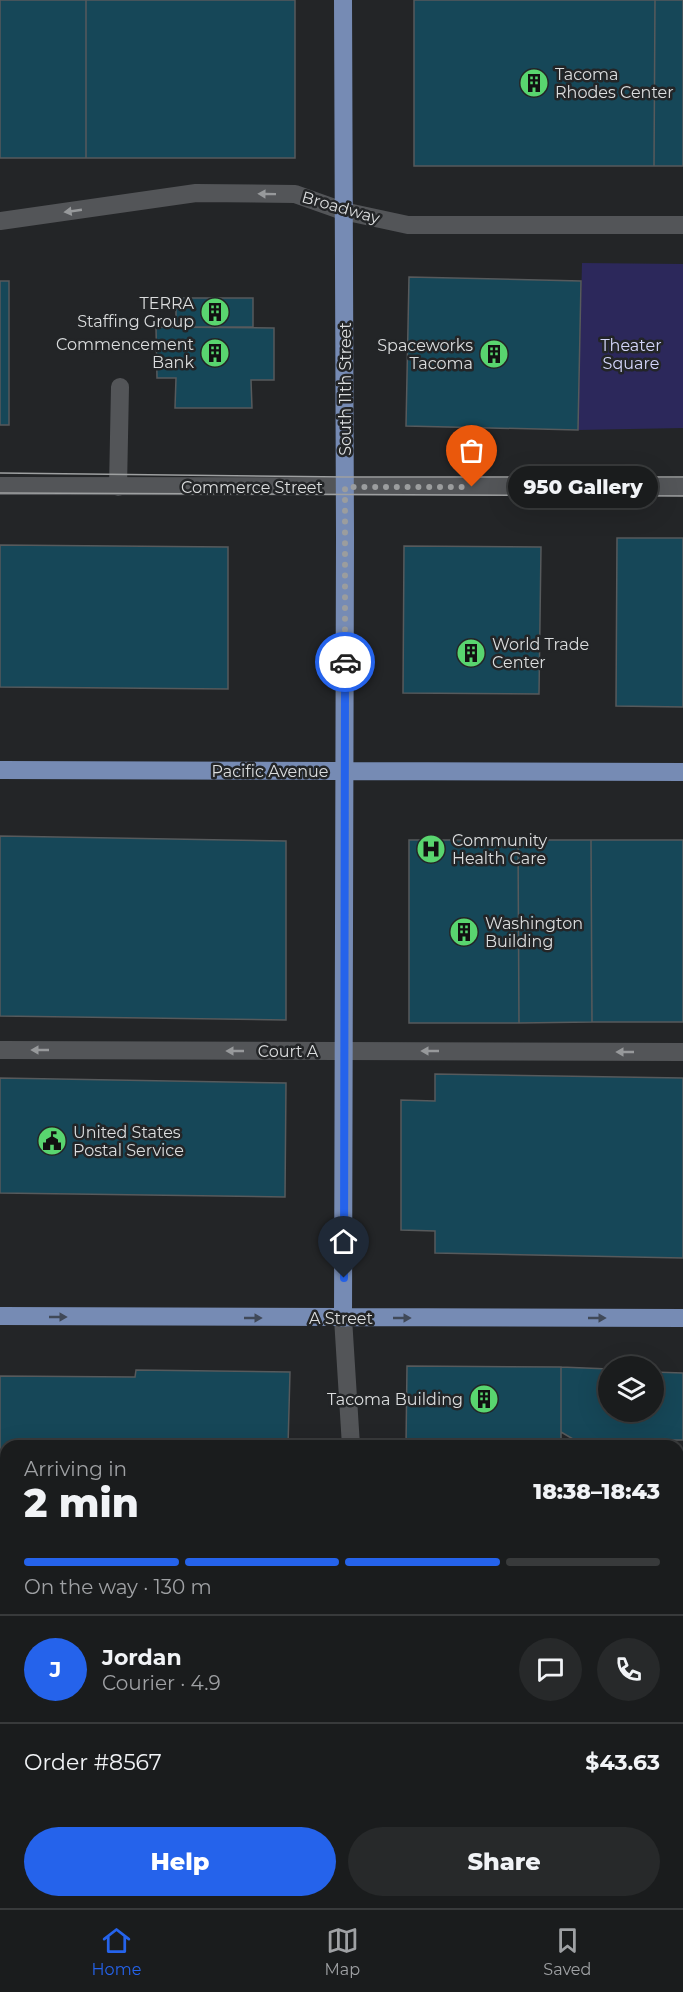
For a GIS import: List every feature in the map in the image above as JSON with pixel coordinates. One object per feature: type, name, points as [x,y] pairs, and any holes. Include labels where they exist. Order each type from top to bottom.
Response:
[{"type":"main road","name":"South 11th Street","points":[[343,0],[345,487],[343,1318]]},
{"type":"main road","name":"Pacific Avenue","points":[[0,770],[683,772]]},
{"type":"main road","name":"A Street","points":[[0,1316],[683,1318]]},
{"type":"street","name":"Broadway","points":[[0,221],[196,193],[295,194],[343,212],[408,225],[683,225]]},
{"type":"street","points":[[118,487],[120,387]]},
{"type":"street","name":"Commerce Street","points":[[0,486],[683,487]]},
{"type":"street","name":"Court A","points":[[0,1050],[683,1052]]},
{"type":"street","points":[[343,1318],[351,1440]]},
{"type":"green space","name":"Theater Square","points":[[582,263],[683,264],[683,428],[578,430]]},
{"type":"building","points":[[0,0],[86,0],[86,158],[0,158]]},
{"type":"building","points":[[86,0],[295,0],[295,158],[86,158]]},
{"type":"building","name":"Tacoma Rhodes Center","points":[[414,0],[655,0],[654,166],[414,166]]},
{"type":"building","points":[[655,0],[683,0],[683,166],[654,166]]},
{"type":"building","name":"Spaceworks Tacoma","points":[[409,277],[581,281],[578,430],[406,426]]},
{"type":"building","points":[[0,281],[9,281],[9,425],[0,425]]},
{"type":"building","name":"TERRA Staffing Group","points":[[176,298],[253,298],[253,327],[176,327]]},
{"type":"building","name":"Commencement Bank","points":[[156,327],[274,328],[274,380],[251,380],[252,408],[175,408],[176,378],[157,378]]},
{"type":"building","points":[[617,538],[683,538],[683,707],[616,706]]},
{"type":"building","points":[[0,545],[228,547],[228,689],[0,687]]},
{"type":"building","name":"World Trade Center","points":[[404,546],[541,547],[539,694],[403,693]]},
{"type":"building","points":[[0,836],[286,841],[286,1020],[0,1016]]},
{"type":"building","name":"Washington Building","points":[[409,840],[518,840],[519,1023],[409,1023]]},
{"type":"building","points":[[518,840],[591,840],[592,1022],[519,1023]]},
{"type":"building","points":[[591,840],[683,840],[683,1022],[592,1022]]},
{"type":"building","points":[[435,1074],[683,1078],[683,1258],[435,1253],[435,1231],[401,1230],[401,1100],[435,1101]]},
{"type":"building","points":[[0,1078],[286,1083],[285,1197],[0,1193]]},
{"type":"building","name":"Tacoma Building","points":[[407,1366],[561,1367],[561,1440],[406,1440]]},
{"type":"building","points":[[561,1367],[598,1369],[598,1422],[664,1422],[664,1372],[683,1373],[683,1440],[573,1439],[561,1432]]},
{"type":"building","points":[[136,1370],[290,1372],[288,1440],[0,1440],[0,1376],[135,1377]]},
{"type":"tram line","points":[[0,473],[345,477],[683,477]]},
{"type":"tram line","points":[[0,493],[683,496]]},
{"type":"way so far","points":[[345,662],[345,487],[472,487]]},
{"type":"place","name":"Tacoma Rhodes Center","points":[[534,83]]},
{"type":"place","name":"TERRA Staffing Group","points":[[215,312]]},
{"type":"place","name":"Commencement Bank","points":[[215,353]]},
{"type":"place","name":"Spaceworks Tacoma","points":[[494,354]]},
{"type":"place","name":"950 Gallery","points":[[472,487]]},
{"type":"place","name":"World Trade Center","points":[[471,653]]},
{"type":"place","name":"Community Health Care","points":[[431,849]]},
{"type":"place","name":"Washington Building","points":[[464,932]]},
{"type":"place","name":"United States Postal Service","points":[[52,1141]]},
{"type":"place","name":"Tacoma Building","points":[[484,1399]]},
{"type":"route","points":[[344,1278],[345,662]]}]
